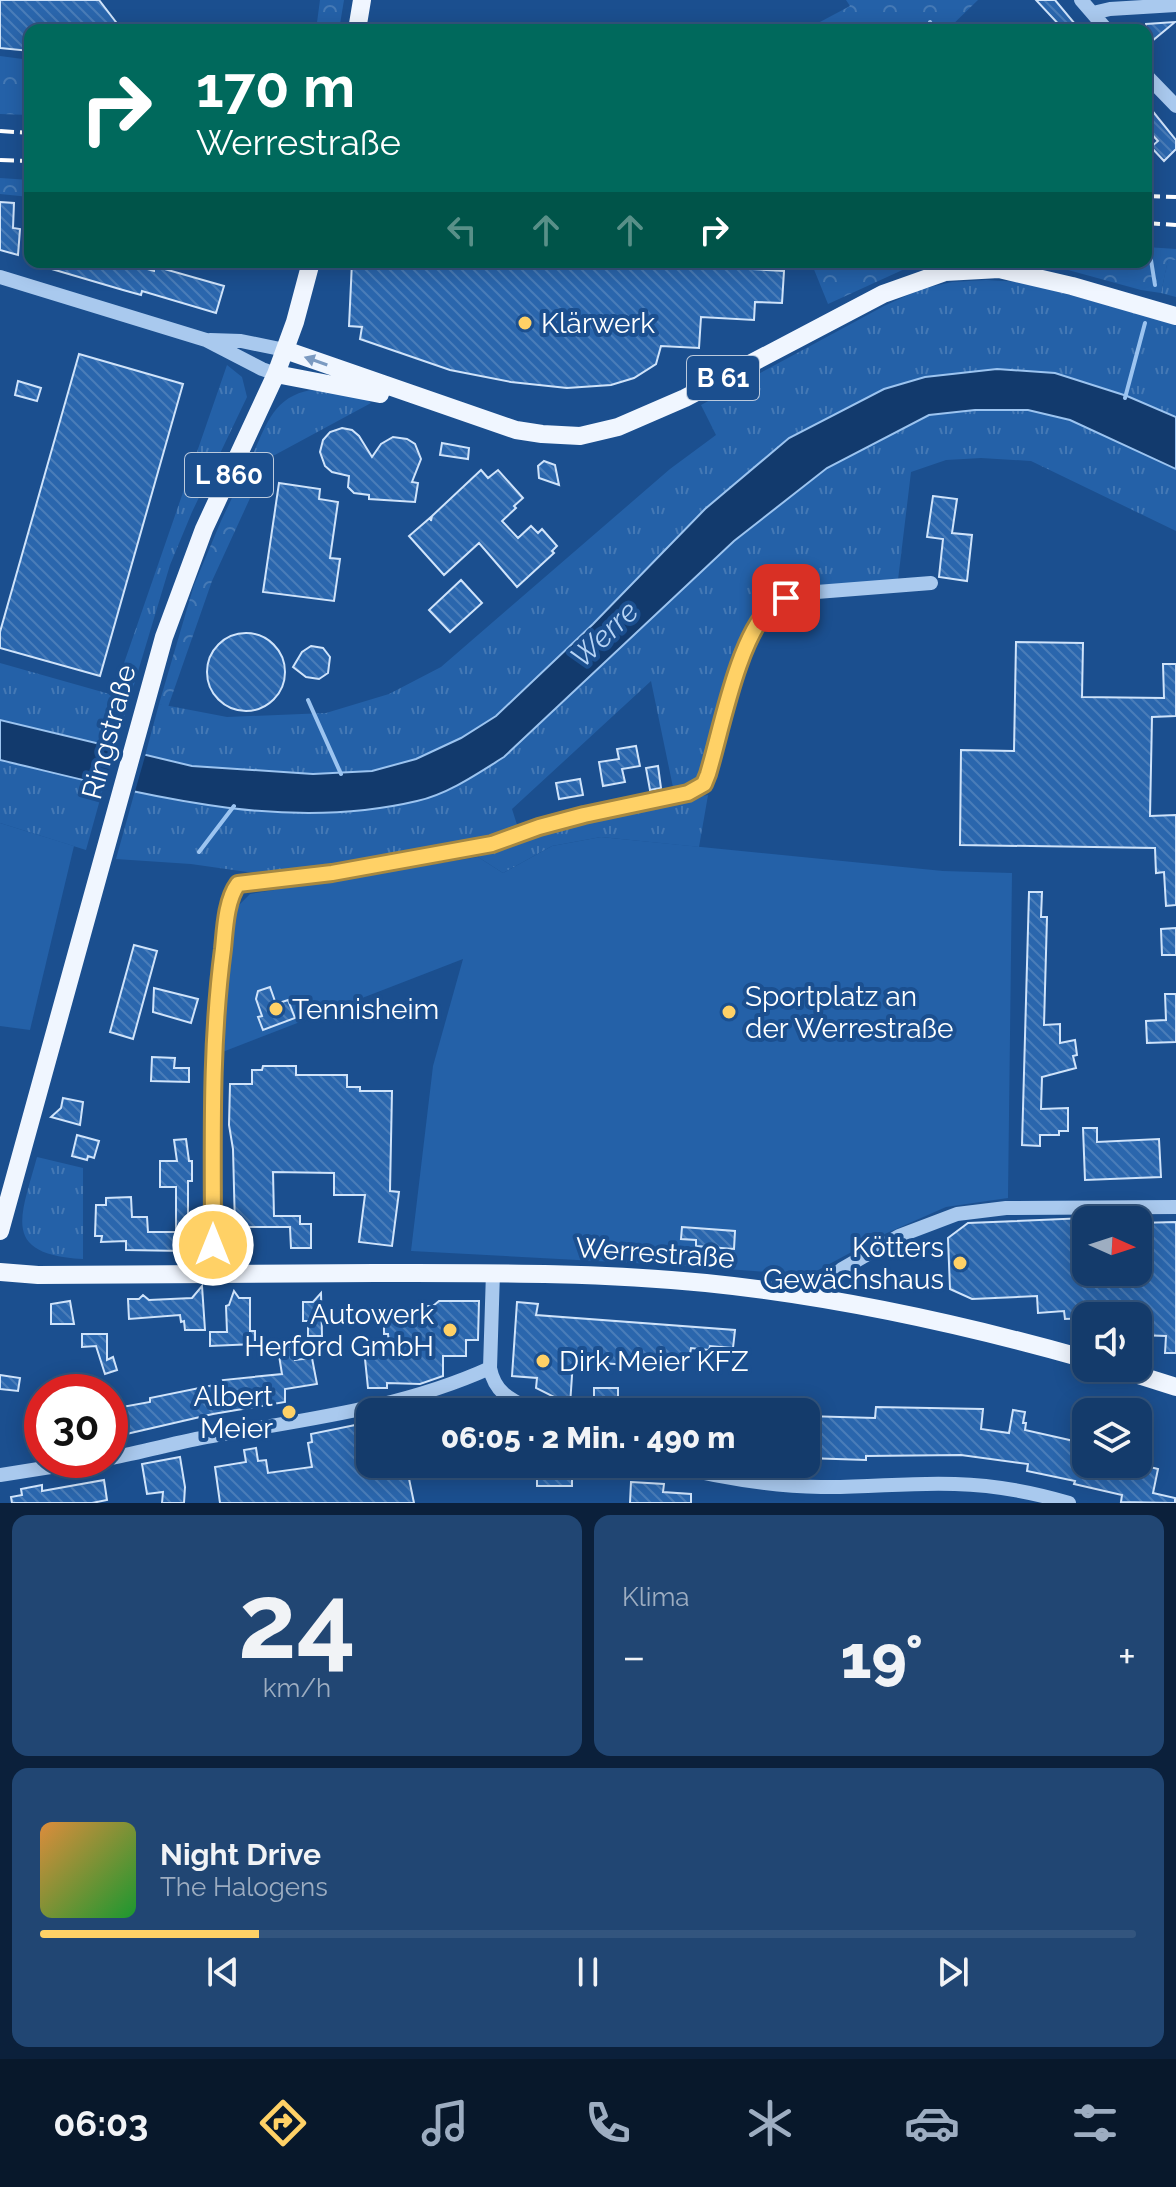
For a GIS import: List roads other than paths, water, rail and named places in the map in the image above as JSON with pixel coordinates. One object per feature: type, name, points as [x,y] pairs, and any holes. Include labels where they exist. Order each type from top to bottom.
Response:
[{"type":"main road","points":[[358,24],[362,0]]},
{"type":"main road","name":"Ringstraße","points":[[0,1231],[164,637],[204,529],[276,374],[309,268]]},
{"type":"main road","name":"B 61","points":[[285,350],[516,430],[580,436],[644,417],[685,398],[883,294],[918,280],[961,270],[999,269],[1024,274],[1176,316]]},
{"type":"main road","name":"B 61","points":[[276,374],[442,405]]},
{"type":"main road","name":"Werrestraße","points":[[0,1272],[38,1275],[493,1272],[708,1283],[944,1323],[1072,1355]]},
{"type":"main road","points":[[1152,1379],[1176,1387]]},
{"type":"street","points":[[1081,0],[1102,24]]},
{"type":"street","points":[[1093,13],[1176,5]]},
{"type":"street","points":[[1152,81],[1176,106]]},
{"type":"street","points":[[0,277],[206,340],[276,374]]},
{"type":"street","points":[[206,340],[241,341],[285,350]]},
{"type":"street","points":[[213,1274],[213,1046],[224,939],[233,890],[238,884],[332,873],[492,844],[539,827],[698,789],[708,774],[751,635],[770,608],[786,598],[837,588],[931,583]]},
{"type":"street","points":[[815,1299],[823,1285],[842,1269],[899,1236],[957,1214],[1006,1208],[1176,1207]]},
{"type":"street","points":[[493,1272],[490,1368],[493,1382],[501,1393],[510,1398]]},
{"type":"street","points":[[128,1454],[399,1402],[460,1382],[490,1368]]},
{"type":"street","points":[[0,1475],[24,1471]]},
{"type":"street","points":[[727,1478],[822,1487],[957,1484],[1018,1490],[1069,1503]]},
{"type":"water","name":"Werre","points":[[997,369],[1055,373],[1127,396],[1176,417],[1176,469],[1070,420],[1028,410],[975,410],[929,415],[827,468],[734,541],[504,757],[473,777],[417,801],[365,810],[312,813],[260,811],[155,796],[0,760],[0,720],[192,766],[313,774],[372,771],[416,759],[461,738],[496,716],[593,624],[705,509],[789,438],[884,389],[925,377]]},
{"type":"waterway","points":[[1152,266],[1155,285]]},
{"type":"waterway","points":[[1125,398],[1145,323]]},
{"type":"waterway","points":[[308,700],[341,774]]},
{"type":"waterway","points":[[199,852],[234,806]]},
{"type":"railway","points":[[0,131],[24,133]]},
{"type":"railway","points":[[0,160],[24,161]]},
{"type":"railway","points":[[1152,196],[1176,197]]},
{"type":"railway","points":[[1152,223],[1176,225]]},
{"type":"place","name":"Klärwerk","points":[[525,323]]},
{"type":"place","name":"Tennisheim","points":[[276,1009]]},
{"type":"place","name":"Sportplatz an der Werrestraße","points":[[729,1012]]},
{"type":"place","name":"Kötters Gewächshaus","points":[[960,1263]]},
{"type":"place","name":"Autowerk Herford GmbH","points":[[450,1330]]},
{"type":"place","name":"Dirk Meier KFZ","points":[[543,1361]]},
{"type":"place","name":"Albert Meier","points":[[289,1412]]}]
